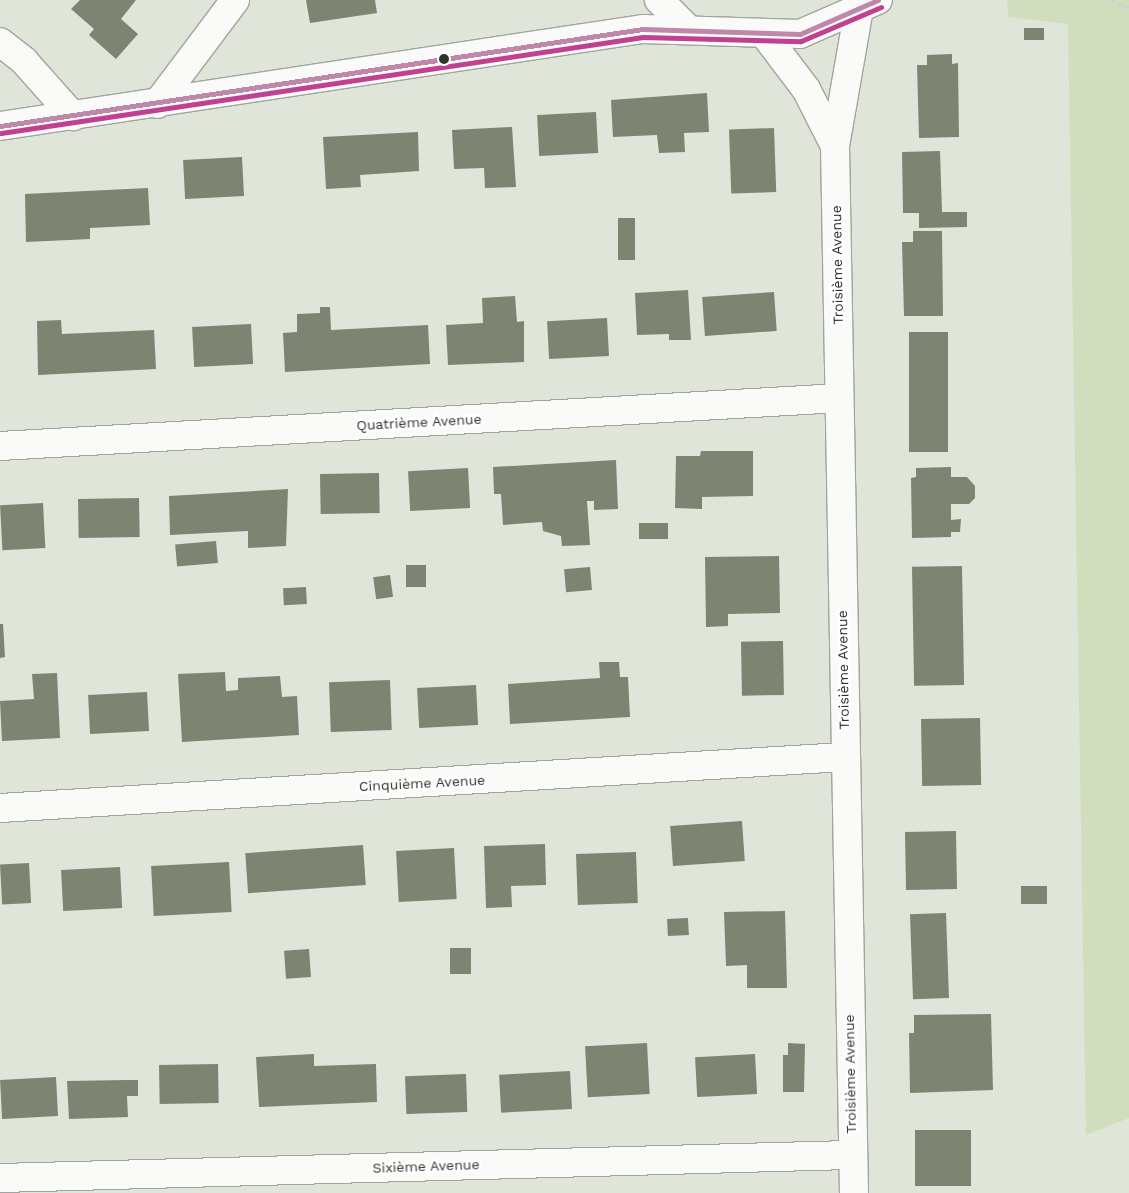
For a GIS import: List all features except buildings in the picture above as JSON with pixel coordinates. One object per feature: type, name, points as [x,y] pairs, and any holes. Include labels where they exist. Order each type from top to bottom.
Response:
[{"type":"street","points":[[157,104],[235,0]]},
{"type":"street","points":[[659,0],[687,28]]},
{"type":"street","points":[[0,126],[157,104],[488,49],[687,28],[765,35],[815,30],[868,5]]},
{"type":"street","name":"Troisième Avenue","points":[[854,1193],[844,758],[835,146],[868,5]]},
{"type":"street","name":"Troisième Avenue","points":[[765,35],[806,89],[835,146]]},
{"type":"street","points":[[0,42],[24,61],[73,116]]},
{"type":"street","name":"Quatrième Avenue","points":[[0,446],[839,398]]},
{"type":"street","name":"Cinquième Avenue","points":[[0,808],[844,758]]},
{"type":"street","name":"Sixième Avenue","points":[[0,1178],[852,1155]]},
{"type":"path","points":[[1110,0],[1129,8]]},
{"type":"green space","points":[[1007,0],[1129,0],[1129,1118],[1086,1135],[1068,24],[1008,17]]},
{"type":"transit line","points":[[0,126],[643,29],[800,34],[878,0]]},
{"type":"transit line","points":[[1,133],[643,37],[801,41],[881,7]]}]
